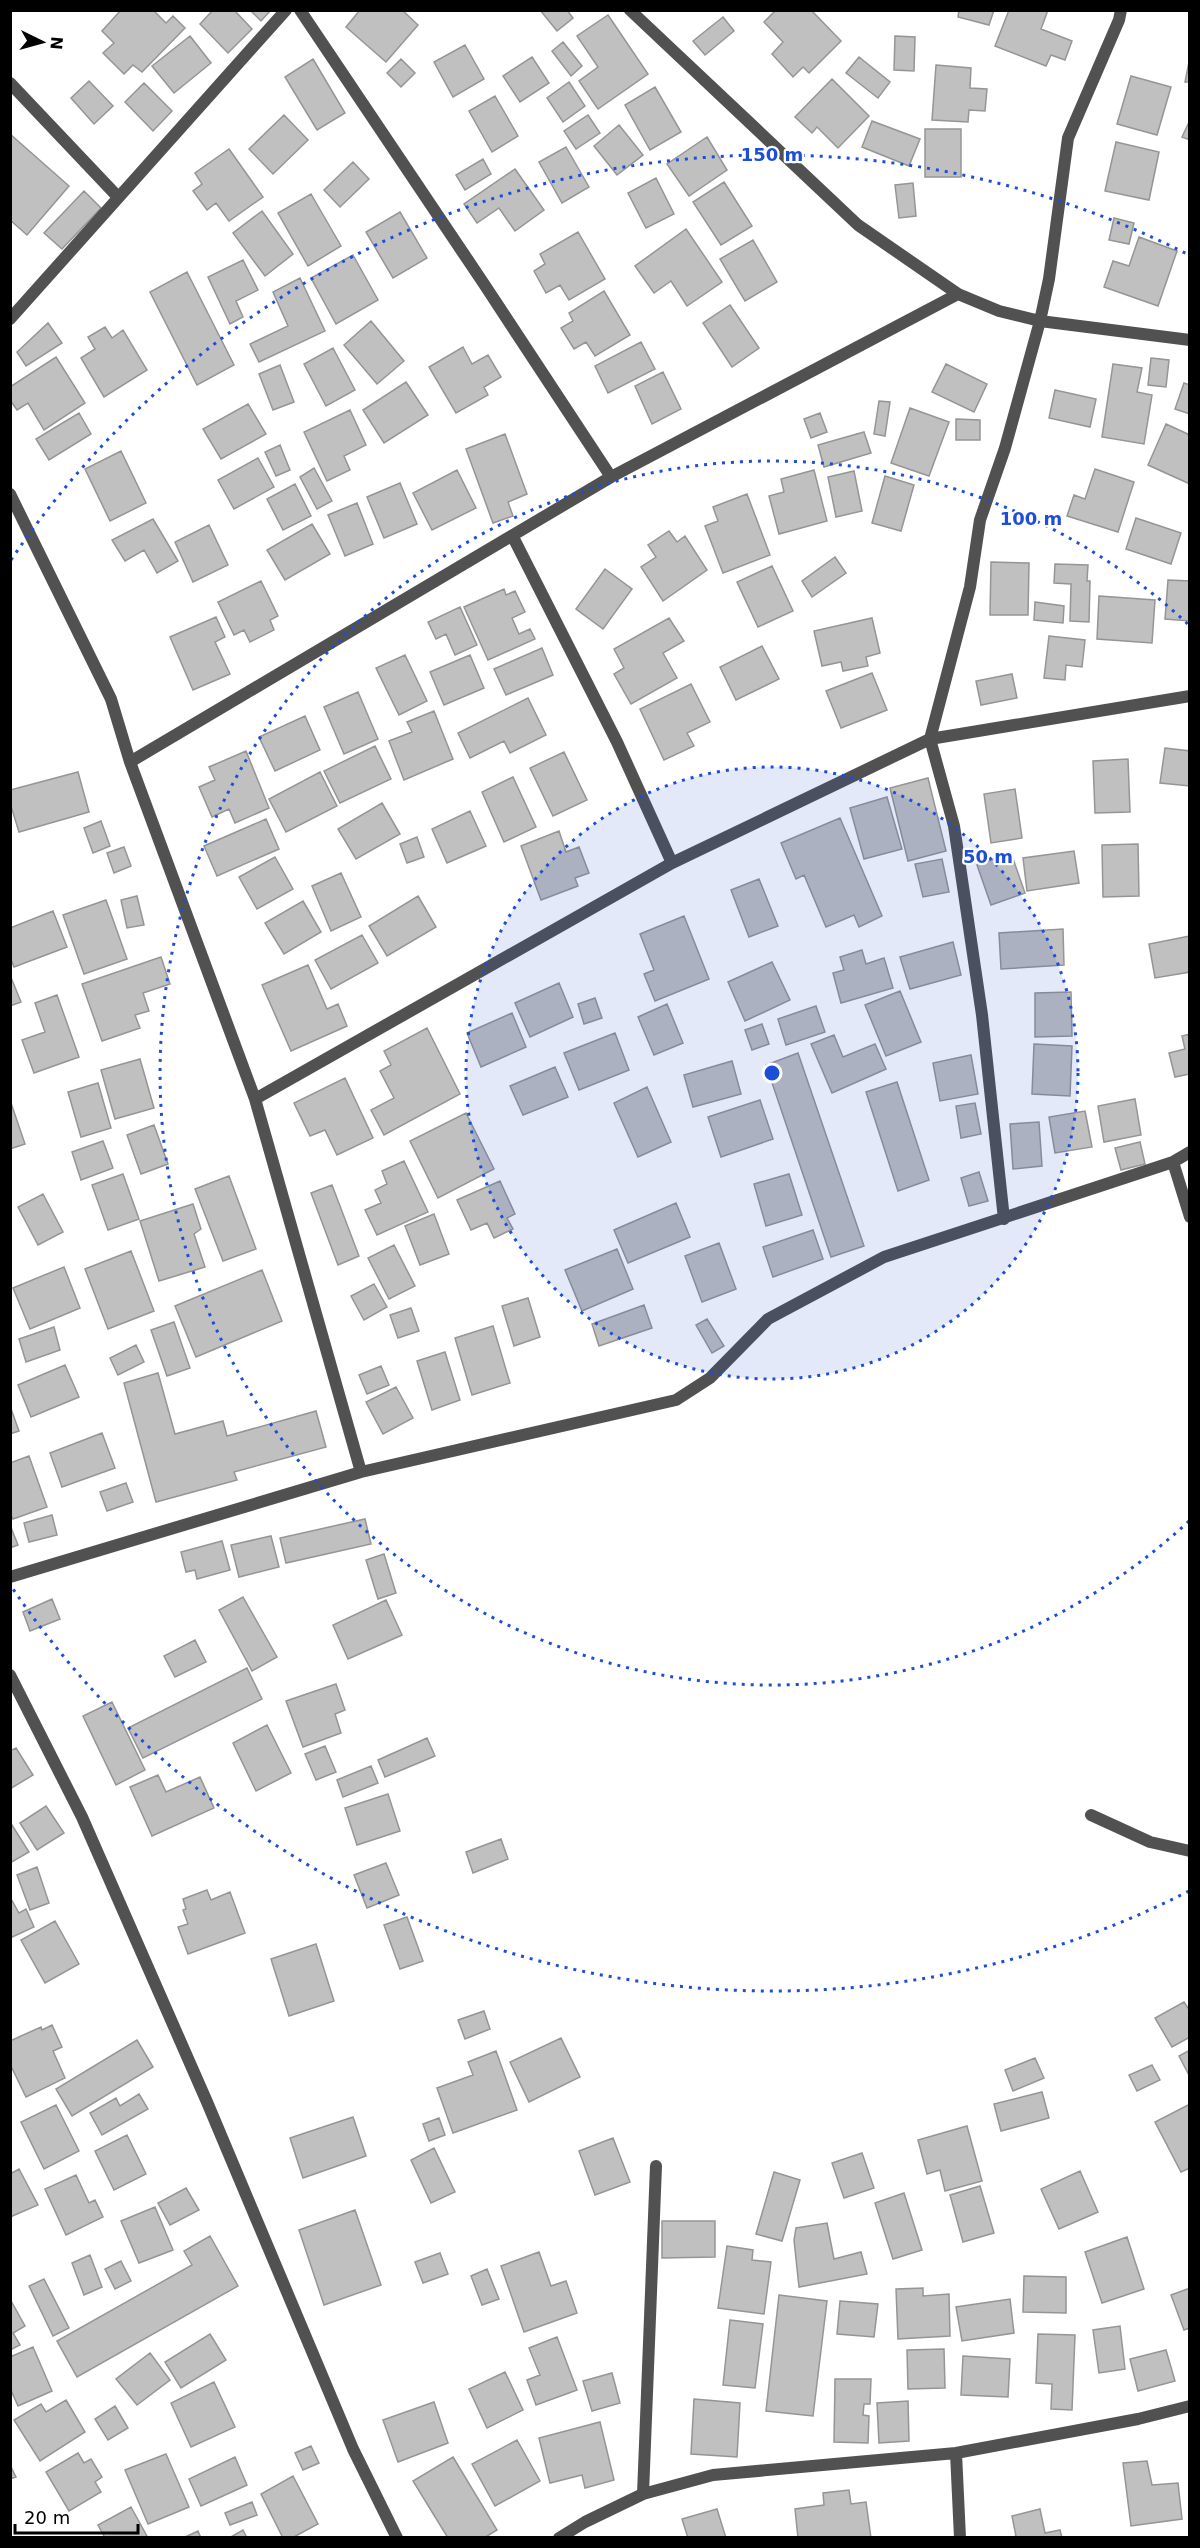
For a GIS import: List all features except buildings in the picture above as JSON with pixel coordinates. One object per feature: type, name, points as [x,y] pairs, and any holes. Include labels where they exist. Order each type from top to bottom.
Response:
[{"type":"street","points":[[10,319],[286,10]]},
{"type":"street","points":[[300,10],[611,477]]},
{"type":"street","points":[[630,10],[858,225],[958,294],[999,311],[1040,321],[1190,340]]},
{"type":"street","points":[[1004,1219],[982,1015],[954,826],[930,739],[970,587],[980,520],[1005,448],[1040,321],[1049,279],[1068,138],[1119,20],[1121,10]]},
{"type":"street","points":[[10,83],[118,197]]},
{"type":"street","points":[[130,762],[611,477],[958,294]]},
{"type":"street","points":[[10,494],[111,699],[130,762],[255,1099],[361,1472]]},
{"type":"street","points":[[513,537],[617,742],[672,863]]},
{"type":"street","points":[[255,1099],[672,863],[930,739],[1190,696]]},
{"type":"street","points":[[10,1577],[361,1472],[676,1400],[710,1378],[768,1319],[884,1257],[1173,1162],[1190,1152]]},
{"type":"street","points":[[1173,1162],[1190,1217]]},
{"type":"street","points":[[10,1675],[82,1817],[207,2102],[353,2449],[397,2538]]},
{"type":"street","points":[[1091,1815],[1150,1842],[1190,1851]]},
{"type":"street","points":[[643,2494],[656,2166]]},
{"type":"street","points":[[559,2538],[585,2522],[643,2494],[713,2475],[956,2453],[1138,2419],[1190,2406]]},
{"type":"street","points":[[956,2453],[960,2538]]}]
